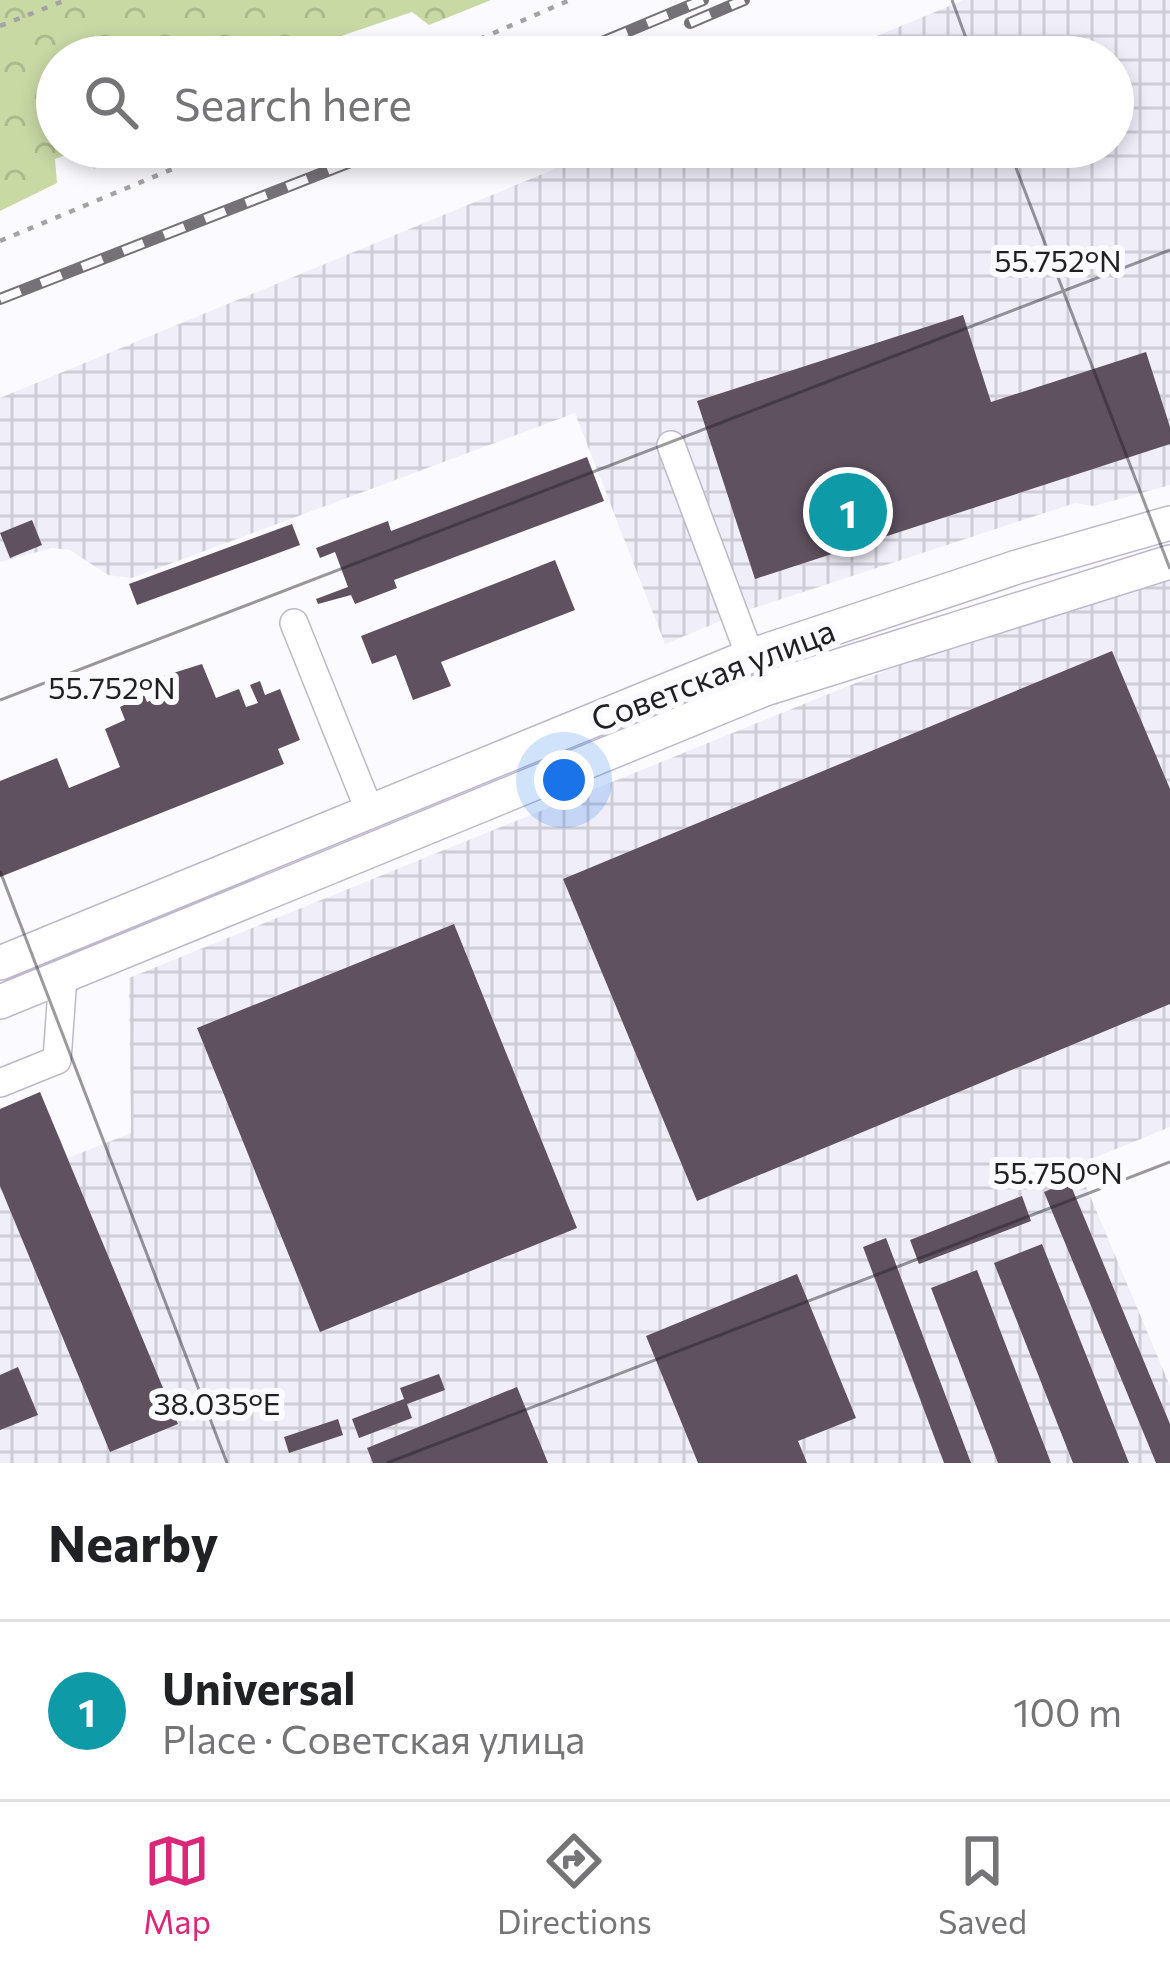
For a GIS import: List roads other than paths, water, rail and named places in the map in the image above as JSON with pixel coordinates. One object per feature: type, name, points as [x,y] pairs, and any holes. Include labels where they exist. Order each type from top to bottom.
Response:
[{"type":"main road","name":"Советская улица","points":[[0,963],[750,656],[1017,567],[1170,524]]},
{"type":"main road","name":"Советская улица","points":[[0,1002],[765,689],[1170,562]]},
{"type":"lane","points":[[670,445],[750,656]]},
{"type":"lane","points":[[294,623],[370,812]]},
{"type":"lane","points":[[0,1083],[57,1060],[63,976]]},
{"type":"railway","points":[[616,36],[703,0]]},
{"type":"railway","points":[[690,23],[744,0]]},
{"type":"railway","points":[[0,299],[335,168]]},
{"type":"place","name":"Universal","points":[[848,512]]}]
